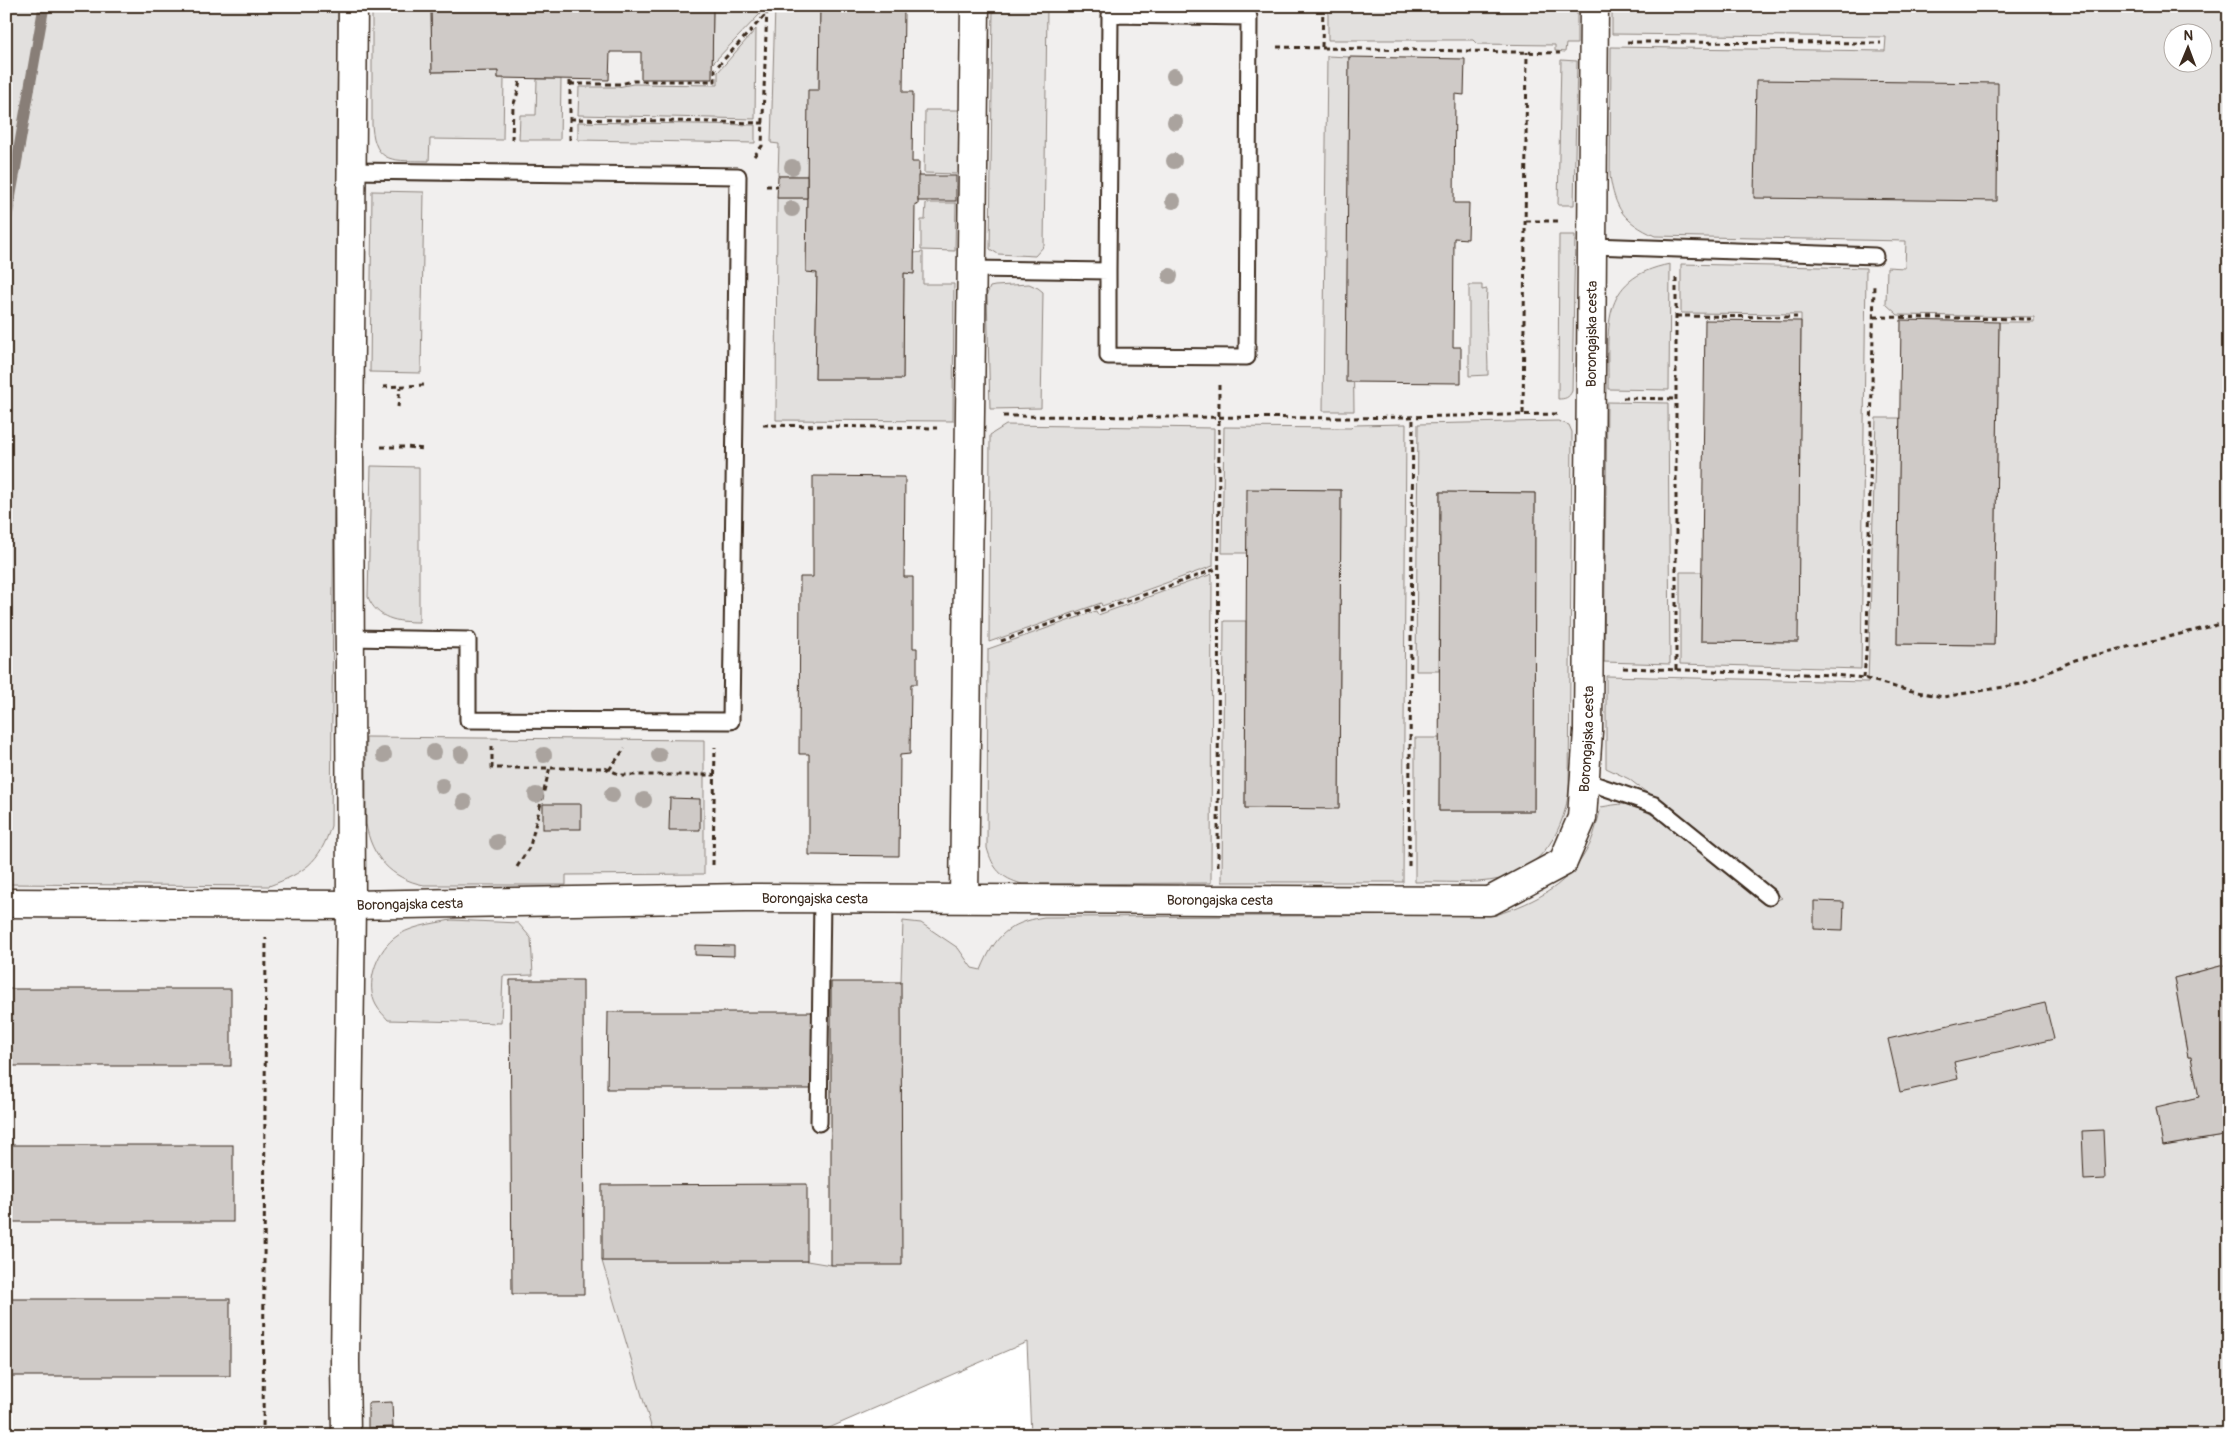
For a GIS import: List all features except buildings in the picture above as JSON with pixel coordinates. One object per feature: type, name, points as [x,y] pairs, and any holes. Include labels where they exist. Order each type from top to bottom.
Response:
[{"type":"street","points":[[346,1435],[345,1361],[351,905],[350,638],[353,6]]},
{"type":"street","points":[[964,898],[975,6]]},
{"type":"street","name":"Borongajska cesta","points":[[6,903],[351,905],[822,898],[1490,901],[1563,862],[1582,818],[1588,731],[1594,6]]},
{"type":"lane","points":[[1110,15],[1249,17],[1248,46],[1246,357],[1108,356],[1110,15]]},
{"type":"lane","points":[[350,638],[468,640],[468,720],[731,721],[738,176],[352,171]]},
{"type":"lane","points":[[1592,246],[1875,256]]},
{"type":"lane","points":[[972,269],[1108,271]]},
{"type":"lane","points":[[1585,781],[1655,805],[1769,897]]},
{"type":"lane","points":[[819,1123],[822,898]]},
{"type":"path","points":[[738,176],[762,146],[767,6]]},
{"type":"path","points":[[1322,47],[1323,6]]},
{"type":"path","points":[[570,140],[570,82],[620,84],[633,81],[715,82],[715,69],[767,12]]},
{"type":"path","points":[[1248,46],[1527,52],[1594,48],[1881,43]]},
{"type":"path","points":[[1523,414],[1527,52]]},
{"type":"path","points":[[512,140],[512,106],[518,92],[520,79]]},
{"type":"path","points":[[570,118],[764,123]]},
{"type":"path","points":[[1676,249],[1676,670]]},
{"type":"path","points":[[1864,678],[1867,639],[1875,256]]},
{"type":"path","points":[[1676,316],[1798,317]]},
{"type":"path","points":[[1874,317],[2031,319]]},
{"type":"path","points":[[1218,900],[1219,357]]},
{"type":"path","points":[[377,387],[425,385]]},
{"type":"path","points":[[398,407],[400,387]]},
{"type":"path","points":[[1617,398],[1676,399]]},
{"type":"path","points":[[735,425],[1220,417],[1413,417],[1561,414]]},
{"type":"path","points":[[1408,900],[1413,417]]},
{"type":"path","points":[[376,447],[407,446],[424,449]]},
{"type":"path","points":[[967,653],[1098,607],[1099,611],[1219,568]]},
{"type":"path","points":[[1588,667],[1834,675],[1864,678],[1902,689],[1943,697],[2022,684],[2075,660],[2229,622]]},
{"type":"path","points":[[492,720],[492,768],[605,768],[621,775],[715,774]]},
{"type":"path","points":[[712,869],[716,721]]},
{"type":"path","points":[[496,902],[530,846],[550,767]]},
{"type":"path","points":[[263,1435],[266,934]]},
{"type":"shaded area","points":[[6,6],[2229,6],[2229,945],[1028,1342],[813,1435],[6,1435]]},
{"type":"shaded area","points":[[6,6],[338,6],[331,826],[322,849],[309,865],[292,876],[269,886],[6,884]]},
{"type":"shaded area","points":[[372,6],[431,6],[432,72],[498,71],[498,78],[504,78],[503,140],[430,139],[429,161],[397,160],[382,154],[377,148],[372,125]]},
{"type":"shaded area","points":[[713,6],[760,6],[760,14],[712,64]]},
{"type":"shaded area","points":[[775,6],[820,6],[819,90],[807,176],[778,176],[779,144],[771,143]]},
{"type":"shaded area","points":[[993,6],[1047,6],[1044,246],[1035,256],[998,254],[990,249]]},
{"type":"shaded area","points":[[1328,6],[1577,6],[1577,44],[1566,44],[1565,52],[1555,51],[1555,45],[1477,44],[1473,40],[1328,40]]},
{"type":"shaded area","points":[[1612,6],[2229,6],[2229,968],[2228,964],[2174,978],[2188,1057],[2191,1057],[2199,1097],[2156,1108],[2164,1146],[2229,1135],[2229,1435],[1031,1435],[1027,1342],[813,1435],[656,1435],[651,1426],[602,1261],[807,1261],[831,1265],[901,982],[903,921],[921,923],[958,948],[972,968],[981,970],[992,948],[1004,933],[1021,923],[1044,917],[1496,915],[1525,904],[1551,890],[1562,881],[1573,870],[1590,844],[1601,807],[1624,804],[1639,808],[1677,831],[1698,846],[1766,905],[1782,898],[1629,779],[1606,768],[1606,676],[1868,682],[1876,418],[1900,418],[1897,644],[1994,645],[1999,322],[2034,322],[2034,317],[1898,315],[1886,304],[1887,267],[1905,268],[1906,241],[1655,236],[1644,231],[1628,220],[1618,206],[1610,176],[1611,47],[1885,51],[1886,37],[1612,34]]},
{"type":"shaded area","points":[[756,29],[755,119],[578,115],[579,87],[618,87],[633,84],[718,85],[718,72]]},
{"type":"shaded area","points":[[1327,56],[1349,57],[1354,411],[1323,411]]},
{"type":"shaded area","points":[[1561,60],[1577,61],[1574,205],[1558,205]]},
{"type":"shaded area","points":[[537,79],[561,79],[560,140],[519,140],[520,115],[536,115]]},
{"type":"shaded area","points":[[925,110],[959,110],[959,174],[924,173]]},
{"type":"shaded area","points":[[578,122],[755,125],[755,143],[578,140]]},
{"type":"shaded area","points":[[372,191],[424,192],[421,373],[370,372]]},
{"type":"shaded area","points":[[777,198],[807,198],[806,272],[817,273],[815,379],[903,379],[904,273],[914,273],[914,253],[923,252],[923,284],[954,284],[953,421],[776,420]]},
{"type":"shaded area","points":[[926,203],[956,203],[955,251],[921,250],[921,220],[925,220]]},
{"type":"shaded area","points":[[1559,235],[1575,235],[1572,391],[1570,395],[1563,399],[1558,399]]},
{"type":"shaded area","points":[[1670,264],[1669,390],[1608,389],[1609,327],[1612,310],[1619,294],[1630,281],[1646,271]]},
{"type":"shaded area","points":[[1681,264],[1866,268],[1861,669],[1680,664],[1680,572],[1702,572],[1701,641],[1797,642],[1801,321],[1801,314],[1681,313]]},
{"type":"shaded area","points":[[1029,284],[1043,292],[1041,408],[990,409],[987,294],[990,287]]},
{"type":"shaded area","points":[[1469,285],[1482,285],[1482,290],[1487,289],[1488,375],[1469,376]]},
{"type":"shaded area","points":[[1607,402],[1668,403],[1670,664],[1604,662]]},
{"type":"shaded area","points":[[1558,421],[1569,425],[1572,432],[1569,788],[1563,818],[1557,832],[1540,856],[1515,874],[1500,879],[1479,882],[1415,882],[1415,738],[1440,738],[1439,811],[1534,811],[1535,493],[1440,492],[1439,671],[1416,671],[1418,424]]},
{"type":"shaded area","points":[[1406,424],[1403,882],[1222,882],[1224,621],[1246,621],[1245,808],[1339,808],[1341,490],[1248,490],[1247,553],[1222,553],[1224,427],[1351,428],[1354,425]]},
{"type":"shaded area","points":[[1006,425],[1214,428],[1213,566],[1102,606],[1101,603],[989,642],[990,435]]},
{"type":"shaded area","points":[[371,466],[419,467],[419,622],[396,620],[382,615],[368,597]]},
{"type":"shaded area","points":[[1212,574],[1211,883],[1022,884],[1003,876],[992,862],[987,848],[988,649],[1096,611],[1098,615]]},
{"type":"shaded area","points":[[366,737],[704,740],[704,874],[566,875],[566,885],[424,885],[412,882],[392,872],[384,864],[378,856],[369,836],[366,824]]},
{"type":"shaded area","points":[[451,920],[518,923],[531,938],[533,975],[503,976],[501,1023],[388,1020],[376,1005],[372,988],[374,970],[382,952],[393,939],[406,931]]},
{"type":"waterway","points":[[6,222],[44,6]]}]
